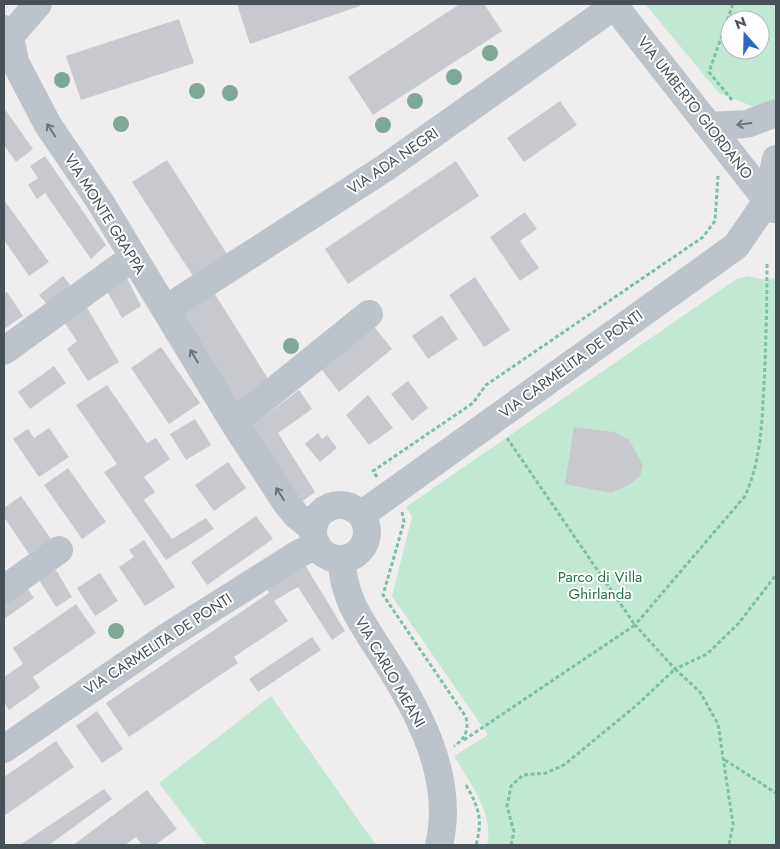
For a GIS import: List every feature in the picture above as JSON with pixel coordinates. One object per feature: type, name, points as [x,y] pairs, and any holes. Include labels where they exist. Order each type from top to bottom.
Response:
[{"type":"street","name":"VIA MONTE GRAPPA","points":[[38,4],[6,34],[15,62],[48,125],[99,200],[132,258],[166,309],[234,423],[287,504],[315,537]]},
{"type":"street","name":"VIA UMBERTO GIORDANO","points":[[614,5],[709,126],[773,203]]},
{"type":"street","name":"VIA ADA NEGRI","points":[[166,309],[385,168],[614,5]]},
{"type":"street","points":[[709,126],[747,124],[776,113]]},
{"type":"street","points":[[773,203],[776,159]]},
{"type":"street","name":"VIA CARMELITA DE PONTI","points":[[360,515],[736,246],[773,203]]},
{"type":"street","points":[[4,351],[132,258]]},
{"type":"street","points":[[234,423],[369,314]]},
{"type":"street","points":[[334,506],[345,506],[355,510],[360,515],[366,521],[366,539],[356,554],[342,559],[322,552],[315,537],[317,518],[324,510],[334,506]]},
{"type":"street","name":"VIA CARMELITA DE PONTI","points":[[4,749],[168,636],[298,554],[315,537]]},
{"type":"street","points":[[4,589],[59,550]]},
{"type":"street","name":"VIA CARLO MEANI","points":[[342,559],[342,578],[352,605],[398,680],[431,745],[445,813],[439,845]]},
{"type":"path","points":[[733,4],[709,72],[722,92],[736,105]]},
{"type":"path","points":[[461,742],[467,727],[463,712],[384,598],[383,591],[404,518],[373,471],[473,403],[486,384],[703,237],[715,220],[718,177],[722,169]]},
{"type":"path","points":[[449,750],[635,625],[745,496],[752,481],[760,441],[763,406],[767,264]]},
{"type":"path","points":[[503,434],[635,625],[675,669],[700,692],[718,724],[733,824],[729,845]]},
{"type":"path","points":[[511,845],[514,832],[507,806],[511,786],[523,775],[546,773],[564,765],[638,704],[675,669],[707,654],[738,624],[776,575]]},
{"type":"path","points":[[724,760],[776,793]]},
{"type":"path","points":[[462,778],[480,816],[481,824],[476,845]]},
{"type":"green space","points":[[645,4],[776,4],[776,97],[773,102],[757,108],[719,93]]},
{"type":"green space","name":"Parco di Villa Ghirlanda","points":[[747,276],[767,280],[776,278],[776,845],[487,845],[487,822],[484,810],[473,787],[454,756],[488,735],[392,596],[412,517],[406,507],[735,280]]},
{"type":"green space","points":[[271,696],[376,845],[206,845],[159,783]]},
{"type":"building","points":[[237,4],[359,4],[360,6],[250,44]]},
{"type":"building","points":[[460,4],[484,4],[502,31],[373,115],[348,77]]},
{"type":"building","points":[[179,19],[194,63],[81,100],[66,56]]},
{"type":"building","points":[[560,101],[577,125],[524,162],[507,138]]},
{"type":"building","points":[[4,108],[33,149],[16,162],[4,145]]},
{"type":"building","points":[[45,156],[106,245],[91,259],[45,193],[37,199],[28,185],[38,178],[30,166]]},
{"type":"building","points":[[167,160],[227,254],[193,276],[132,182]]},
{"type":"building","points":[[456,161],[479,196],[348,284],[325,249]]},
{"type":"building","points":[[4,200],[49,262],[29,276],[4,240]]},
{"type":"building","points":[[525,212],[537,229],[520,241],[539,268],[520,281],[490,237]]},
{"type":"building","points":[[124,272],[141,306],[122,318],[104,286]]},
{"type":"building","points":[[63,276],[74,290],[50,308],[39,295]]},
{"type":"building","points":[[475,277],[510,330],[484,347],[449,295]]},
{"type":"building","points":[[211,288],[272,385],[239,406],[178,309]]},
{"type":"building","points":[[7,292],[23,316],[4,329],[4,294]]},
{"type":"building","points":[[83,301],[119,362],[88,381],[67,349],[77,341],[60,316]]},
{"type":"building","points":[[442,315],[458,339],[428,359],[412,336]]},
{"type":"building","points":[[372,324],[392,349],[339,392],[319,366]]},
{"type":"building","points":[[161,347],[200,403],[169,424],[131,368]]},
{"type":"building","points":[[54,366],[66,383],[30,409],[18,392]]},
{"type":"building","points":[[408,381],[428,408],[412,421],[391,394]]},
{"type":"building","points":[[107,385],[147,443],[156,438],[170,459],[144,477],[155,492],[144,500],[172,539],[206,518],[214,529],[166,560],[104,472],[117,464],[76,405]]},
{"type":"building","points":[[299,390],[312,409],[278,433],[315,492],[300,503],[252,426]]},
{"type":"building","points":[[368,395],[393,428],[369,445],[346,415]]},
{"type":"building","points":[[195,419],[211,445],[186,460],[170,434]]},
{"type":"building","points":[[574,427],[614,432],[629,440],[643,465],[640,476],[627,486],[611,493],[565,484]]},
{"type":"building","points":[[49,428],[69,457],[39,477],[13,439],[28,429],[34,438]]},
{"type":"building","points":[[318,433],[322,439],[327,435],[337,448],[320,462],[305,444]]},
{"type":"building","points":[[228,462],[246,488],[214,511],[195,485]]},
{"type":"building","points":[[68,468],[106,522],[82,539],[44,485]]},
{"type":"building","points":[[21,496],[51,539],[29,554],[4,517],[4,508]]},
{"type":"building","points":[[256,516],[273,539],[207,585],[191,562]]},
{"type":"building","points":[[144,540],[175,587],[145,606],[119,567],[134,557],[129,550]]},
{"type":"building","points":[[302,560],[345,631],[332,640],[298,587],[274,601],[288,621],[234,657],[238,663],[129,737],[106,703],[269,593],[265,585]]},
{"type":"building","points":[[56,570],[72,597],[56,607],[39,580]]},
{"type":"building","points":[[100,573],[118,601],[95,616],[77,588]]},
{"type":"building","points":[[25,585],[34,598],[4,619],[4,600]]},
{"type":"building","points":[[76,604],[96,633],[33,677],[40,688],[9,710],[4,702],[4,677],[23,664],[13,648]]},
{"type":"building","points":[[312,637],[321,650],[258,692],[249,679]]},
{"type":"building","points":[[97,711],[123,749],[102,763],[76,726]]},
{"type":"building","points":[[56,741],[74,767],[4,816],[4,777]]},
{"type":"building","points":[[104,789],[112,799],[49,845],[20,845]]},
{"type":"building","points":[[147,790],[177,829],[155,845],[142,845],[136,837],[125,845],[73,845]]}]
